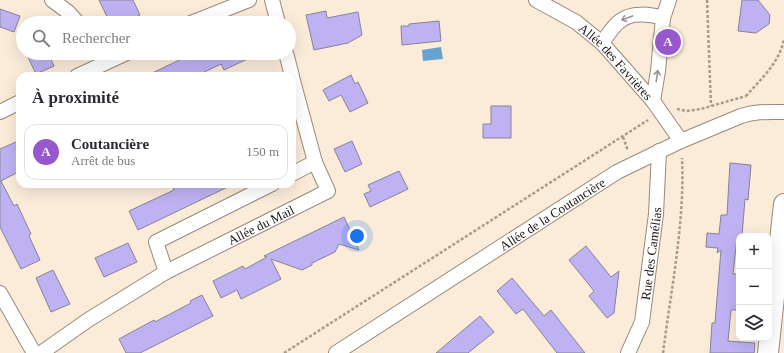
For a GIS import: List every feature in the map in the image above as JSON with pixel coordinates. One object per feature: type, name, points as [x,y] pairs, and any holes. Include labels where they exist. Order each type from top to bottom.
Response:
[{"type":"street","points":[[52,0],[72,16]]},
{"type":"street","points":[[209,16],[249,0]]},
{"type":"street","points":[[272,0],[276,16]]},
{"type":"street","name":"Allée des Favrières","points":[[536,0],[576,22],[602,43],[657,107],[681,141]]},
{"type":"street","points":[[657,107],[662,18],[669,0]]},
{"type":"street","points":[[602,43],[620,20],[637,14],[653,15],[662,18]]},
{"type":"street","points":[[84,72],[102,60]]},
{"type":"street","name":"Allée du Mail","points":[[288,60],[291,72]]},
{"type":"street","name":"Allée du Mail","points":[[41,353],[88,320],[166,272],[328,191],[315,162],[296,91]]},
{"type":"street","points":[[0,112],[16,104]]},
{"type":"street","name":"Allée de la Coutancière","points":[[336,353],[617,172],[681,141],[752,113],[784,112]]},
{"type":"street","name":"Rue des Camélias","points":[[628,353],[642,322],[656,214],[659,151]]},
{"type":"street","points":[[296,172],[315,162]]},
{"type":"street","points":[[166,272],[156,242],[264,188]]},
{"type":"street","points":[[768,353],[784,204]]},
{"type":"street","points":[[0,293],[34,353]]},
{"type":"path","points":[[707,0],[710,106]]},
{"type":"path","points":[[284,353],[657,107],[669,107],[687,111],[746,96],[775,63],[784,39]]},
{"type":"path","points":[[663,353],[680,224],[683,180],[681,141]]},
{"type":"water","points":[[441,47],[443,59],[423,61],[422,50]]},
{"type":"building","points":[[99,0],[133,0],[140,15],[138,16],[107,16]]},
{"type":"building","points":[[742,0],[758,0],[770,15],[769,24],[756,33],[738,31]]},
{"type":"building","points":[[0,9],[20,16],[16,16],[16,27],[14,32],[0,27]]},
{"type":"building","points":[[326,11],[327,18],[358,12],[362,35],[348,43],[314,50],[306,15]]},
{"type":"building","points":[[439,21],[441,41],[402,45],[401,26]]},
{"type":"building","points":[[29,60],[51,60],[54,66],[40,72],[35,72]]},
{"type":"building","points":[[179,60],[245,60],[224,70],[221,64],[204,72],[154,72]]},
{"type":"building","points":[[351,75],[355,84],[358,82],[368,103],[350,112],[341,95],[329,101],[323,90]]},
{"type":"building","points":[[491,106],[511,106],[511,138],[483,138],[483,124],[491,124]]},
{"type":"building","points":[[352,141],[362,164],[345,172],[334,149]]},
{"type":"building","points":[[16,142],[16,173],[1,181],[14,206],[17,204],[31,234],[29,236],[40,260],[21,269],[0,227],[0,149]]},
{"type":"building","points":[[730,163],[751,165],[748,200],[745,199],[742,233],[736,233],[733,274],[736,274],[736,310],[731,310],[728,341],[755,343],[754,353],[710,353],[712,323],[715,323],[721,250],[717,253],[718,248],[706,247],[707,233],[719,234],[721,215],[727,215]]},
{"type":"building","points":[[399,171],[408,189],[370,207],[364,194],[371,191],[368,185]]},
{"type":"building","points":[[173,188],[226,188],[138,230],[129,211],[174,190]]},
{"type":"building","points":[[344,217],[359,250],[339,244],[335,252],[312,263],[312,265],[302,270],[271,259],[281,279],[241,299],[237,290],[221,298],[213,281],[243,266],[245,269],[267,257],[264,256]]},
{"type":"building","points":[[128,243],[137,262],[104,277],[95,258]]},
{"type":"building","points":[[586,246],[611,277],[619,271],[614,313],[607,318],[589,296],[594,291],[569,260]]},
{"type":"building","points":[[53,270],[70,304],[51,312],[36,278]]},
{"type":"building","points":[[512,278],[544,316],[551,310],[585,353],[557,353],[523,309],[516,314],[497,291]]},
{"type":"building","points":[[202,295],[213,316],[140,353],[126,353],[119,339],[154,320],[155,322],[191,303],[190,301]]},
{"type":"building","points":[[480,316],[494,332],[468,353],[436,353]]},
{"type":"place","name":"Coutancière","points":[[668,42]]}]
